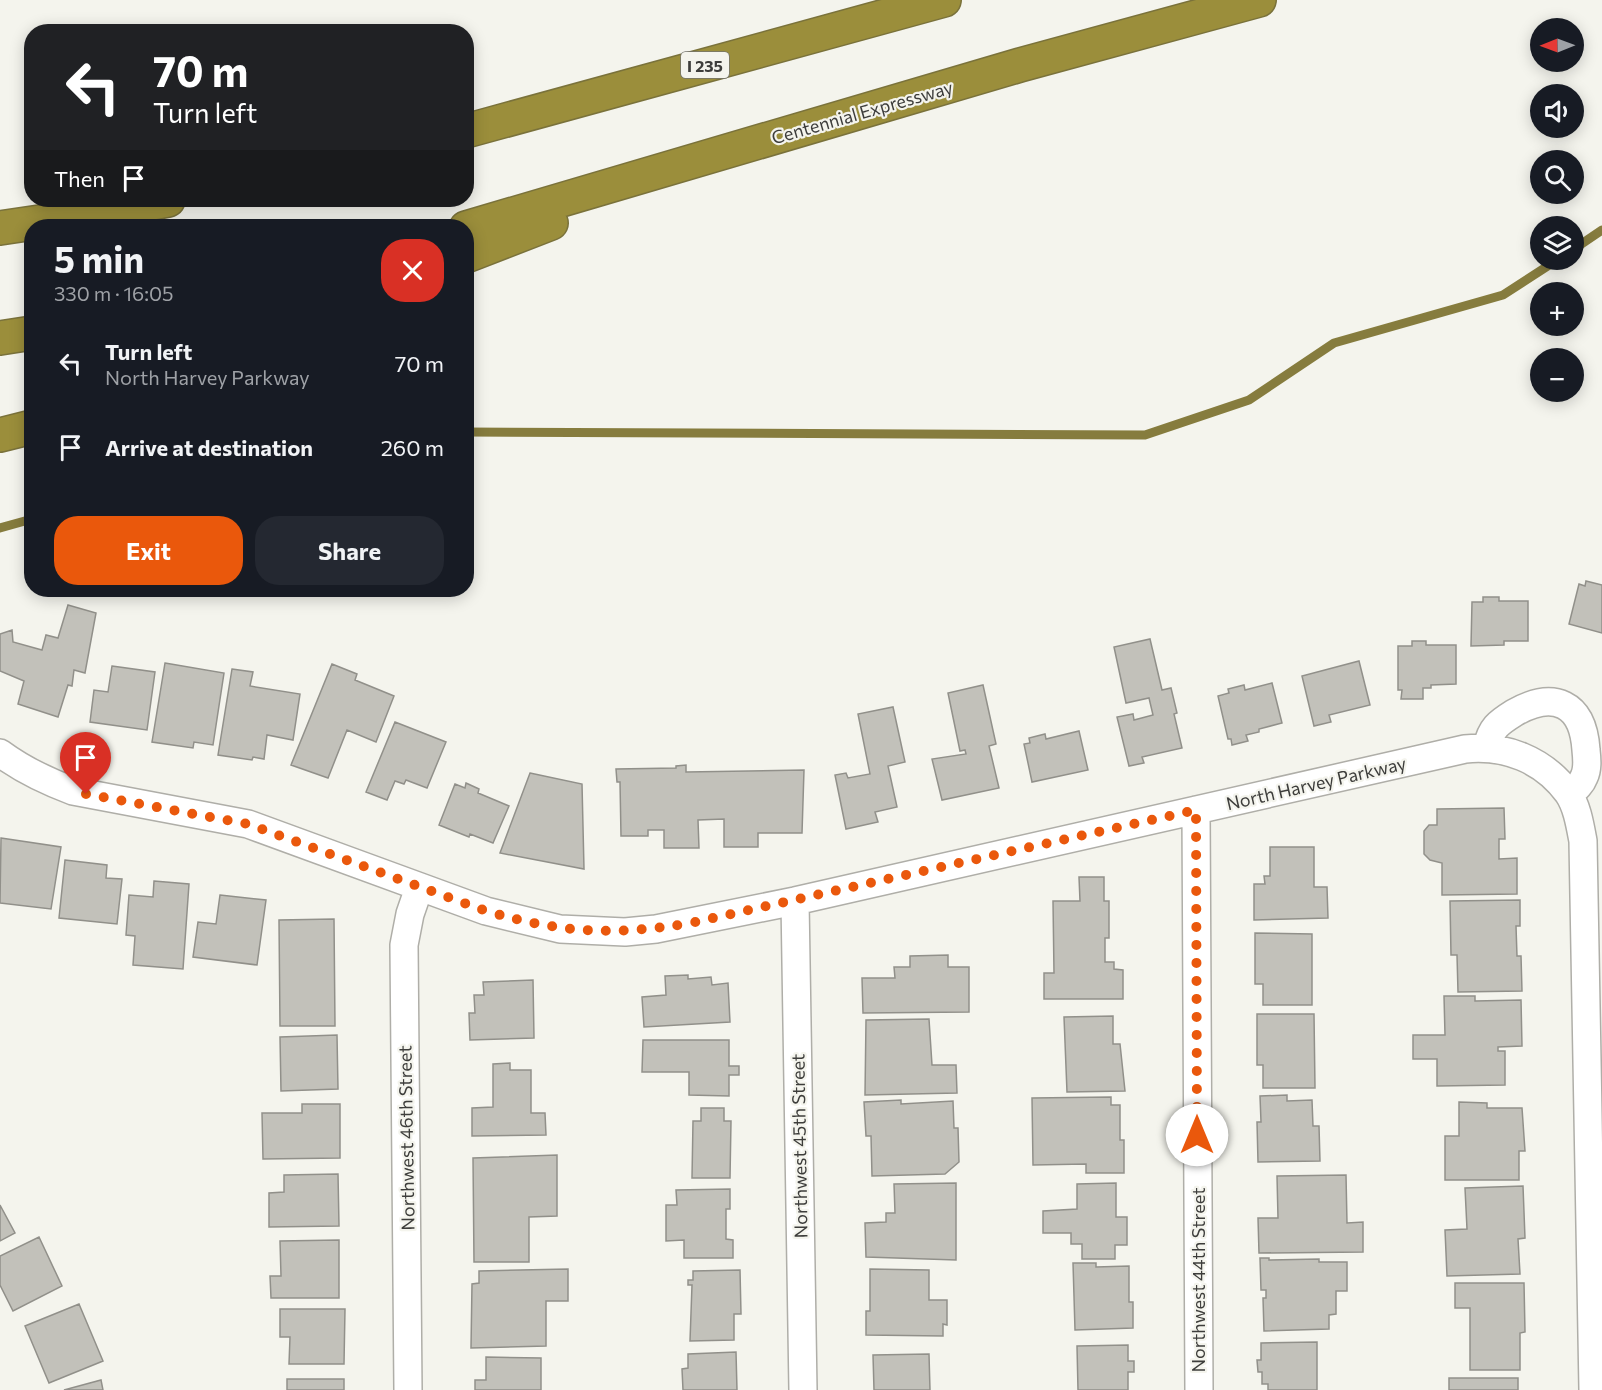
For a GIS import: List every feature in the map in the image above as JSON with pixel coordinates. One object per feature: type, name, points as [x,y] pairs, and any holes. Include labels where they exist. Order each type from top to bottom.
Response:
[{"type":"highway","name":"I 235","points":[[474,129],[944,0]]},
{"type":"highway","name":"Centennial Expressway","points":[[474,226],[1020,65],[1259,0]]},
{"type":"highway","points":[[474,253],[748,145]]},
{"type":"highway","points":[[60,219],[131,207]]},
{"type":"highway","points":[[0,228],[24,224]]},
{"type":"highway","points":[[0,338],[24,334]]},
{"type":"highway","points":[[0,435],[24,429]]},
{"type":"street","points":[[1487,747],[1492,729],[1498,723],[1537,702],[1555,701],[1572,710],[1581,723],[1587,765],[1580,785],[1569,794]]},
{"type":"street","name":"North Harvey Parkway","points":[[0,753],[17,766],[45,781],[73,791],[248,824],[419,888],[522,921],[591,932],[656,929],[795,901],[1465,749],[1487,747],[1508,750],[1526,758],[1551,775],[1569,794],[1583,841],[1593,1390]]},
{"type":"street","name":"Northwest 44th Street","points":[[1196,810],[1199,1390]]},
{"type":"street","name":"Northwest 46th Street","points":[[408,1390],[404,945],[410,914],[419,888]]},
{"type":"street","name":"Northwest 45th Street","points":[[795,901],[802,1390]]},
{"type":"building","points":[[1586,581],[1602,585],[1602,633],[1569,624],[1579,584],[1585,586]]},
{"type":"building","points":[[1483,597],[1499,597],[1499,601],[1528,601],[1528,641],[1504,641],[1504,645],[1471,646],[1472,602],[1483,602]]},
{"type":"building","points":[[68,605],[96,613],[85,673],[74,670],[72,686],[68,685],[58,717],[18,704],[24,681],[0,671],[0,634],[12,630],[13,642],[42,650],[46,635],[58,638]]},
{"type":"building","points":[[1150,639],[1162,690],[1171,688],[1182,748],[1142,757],[1144,763],[1129,766],[1117,717],[1133,714],[1134,720],[1153,715],[1149,698],[1126,703],[1114,647]]},
{"type":"building","points":[[1412,641],[1426,641],[1426,645],[1456,645],[1456,684],[1431,685],[1431,688],[1423,688],[1423,699],[1401,699],[1402,690],[1398,690],[1398,646],[1412,646]]},
{"type":"building","points":[[1359,661],[1370,705],[1329,715],[1331,722],[1314,726],[1302,676]]},
{"type":"building","points":[[165,663],[224,673],[213,745],[194,742],[193,748],[152,742]]},
{"type":"building","points":[[332,664],[357,674],[355,680],[394,696],[376,742],[347,730],[328,778],[291,765]]},
{"type":"building","points":[[112,666],[155,672],[147,730],[90,722],[94,690],[108,692]]},
{"type":"building","points":[[232,669],[253,672],[250,686],[300,694],[293,740],[267,735],[264,759],[253,757],[252,760],[218,755]]},
{"type":"building","points":[[1272,683],[1282,723],[1259,729],[1259,732],[1246,735],[1248,741],[1232,745],[1231,739],[1228,739],[1218,696],[1229,693],[1228,689],[1244,685],[1245,690]]},
{"type":"building","points":[[983,685],[996,744],[989,746],[999,788],[942,800],[932,759],[966,754],[965,750],[960,751],[948,693]]},
{"type":"building","points":[[893,707],[905,762],[888,766],[897,807],[875,812],[878,822],[846,829],[835,775],[846,773],[848,778],[870,774],[858,714]]},
{"type":"building","points":[[395,722],[446,742],[427,788],[406,780],[404,784],[395,781],[387,800],[366,792]]},
{"type":"building","points":[[1079,731],[1088,770],[1032,782],[1024,744],[1030,743],[1029,738],[1045,734],[1046,739]]},
{"type":"building","points":[[686,765],[686,772],[804,770],[802,833],[758,833],[758,847],[724,847],[724,819],[698,820],[699,848],[664,848],[664,830],[648,830],[648,836],[621,836],[620,782],[617,782],[616,769],[676,768],[676,766]]},
{"type":"building","points":[[530,773],[582,784],[584,869],[500,853]]},
{"type":"building","points":[[466,783],[479,789],[478,793],[509,806],[493,843],[470,834],[469,837],[439,825],[455,784],[465,788]]},
{"type":"building","points":[[1504,808],[1505,839],[1499,839],[1499,859],[1517,858],[1517,894],[1442,895],[1442,863],[1430,860],[1424,854],[1424,831],[1429,825],[1437,825],[1437,809]]},
{"type":"building","points":[[1,838],[61,847],[51,909],[0,903]]},
{"type":"building","points":[[1270,847],[1314,847],[1314,887],[1327,887],[1328,918],[1254,920],[1254,884],[1265,884],[1264,876],[1270,876]]},
{"type":"building","points":[[65,860],[107,865],[106,878],[122,879],[117,924],[59,918]]},
{"type":"building","points":[[1079,877],[1104,877],[1104,901],[1109,901],[1109,938],[1105,938],[1105,962],[1114,962],[1114,969],[1123,970],[1123,999],[1044,999],[1044,973],[1054,973],[1053,901],[1080,901]]},
{"type":"building","points":[[154,881],[189,884],[183,969],[133,965],[135,936],[126,935],[129,895],[153,897]]},
{"type":"building","points":[[220,895],[266,900],[257,965],[193,957],[198,922],[216,924]]},
{"type":"building","points":[[1520,900],[1520,926],[1516,926],[1517,956],[1521,956],[1522,991],[1458,992],[1457,955],[1451,955],[1450,901]]},
{"type":"building","points":[[334,919],[335,1026],[280,1026],[279,920]]},
{"type":"building","points":[[1255,933],[1312,934],[1312,1005],[1263,1005],[1263,984],[1255,984]]},
{"type":"building","points":[[948,955],[948,967],[969,967],[969,1012],[863,1013],[862,978],[895,978],[894,967],[910,967],[910,956]]},
{"type":"building","points":[[688,975],[688,979],[711,977],[712,985],[728,983],[730,1022],[644,1027],[642,997],[666,995],[665,976]]},
{"type":"building","points":[[533,980],[534,1038],[470,1040],[469,1013],[475,1013],[474,995],[484,995],[483,982]]},
{"type":"building","points":[[1444,996],[1475,996],[1475,1001],[1521,1000],[1522,1046],[1498,1047],[1498,1051],[1505,1051],[1505,1085],[1437,1086],[1437,1059],[1413,1059],[1413,1035],[1445,1035]]},
{"type":"building","points":[[1257,1014],[1314,1014],[1315,1088],[1263,1088],[1263,1065],[1257,1065]]},
{"type":"building","points":[[1113,1016],[1113,1044],[1120,1044],[1125,1091],[1067,1092],[1064,1017]]},
{"type":"building","points":[[929,1019],[932,1065],[956,1065],[957,1093],[865,1095],[866,1020]]},
{"type":"building","points":[[337,1035],[338,1089],[281,1091],[280,1037]]},
{"type":"building","points":[[643,1040],[729,1040],[729,1066],[739,1066],[739,1075],[729,1075],[729,1096],[689,1095],[689,1072],[642,1072]]},
{"type":"building","points":[[510,1063],[510,1070],[531,1070],[531,1113],[545,1113],[546,1135],[472,1136],[472,1108],[493,1107],[493,1064]]},
{"type":"building","points":[[1287,1095],[1287,1101],[1312,1100],[1313,1126],[1319,1126],[1320,1161],[1258,1162],[1257,1122],[1261,1122],[1260,1096]]},
{"type":"building","points":[[1111,1097],[1111,1105],[1120,1105],[1120,1140],[1124,1140],[1124,1173],[1086,1173],[1086,1164],[1033,1165],[1032,1098]]},
{"type":"building","points":[[901,1100],[901,1104],[953,1101],[954,1128],[958,1128],[959,1162],[945,1174],[872,1176],[871,1136],[866,1136],[864,1102]]},
{"type":"building","points":[[1459,1102],[1487,1103],[1487,1108],[1522,1108],[1525,1151],[1519,1151],[1519,1180],[1445,1180],[1445,1136],[1459,1136]]},
{"type":"building","points":[[302,1104],[340,1104],[340,1158],[263,1159],[262,1113],[302,1113]]},
{"type":"building","points":[[701,1108],[724,1108],[724,1121],[731,1121],[730,1178],[692,1178],[693,1121],[701,1121]]},
{"type":"building","points":[[557,1155],[557,1216],[529,1217],[529,1262],[474,1262],[473,1158]]},
{"type":"building","points":[[338,1174],[339,1226],[269,1227],[269,1193],[284,1192],[284,1175]]},
{"type":"building","points":[[1346,1175],[1347,1223],[1363,1222],[1363,1252],[1259,1253],[1258,1218],[1278,1218],[1277,1176]]},
{"type":"building","points":[[956,1183],[956,1260],[866,1257],[865,1223],[886,1222],[886,1213],[895,1213],[894,1184]]},
{"type":"building","points":[[1116,1183],[1116,1217],[1127,1217],[1127,1245],[1115,1245],[1115,1259],[1082,1259],[1082,1244],[1071,1244],[1071,1233],[1043,1233],[1043,1211],[1077,1209],[1077,1184]]},
{"type":"building","points":[[1523,1186],[1525,1238],[1518,1239],[1520,1274],[1447,1276],[1445,1230],[1467,1229],[1465,1188]]},
{"type":"building","points":[[730,1189],[730,1209],[726,1209],[726,1239],[733,1240],[733,1258],[684,1258],[684,1240],[666,1241],[666,1205],[677,1205],[676,1190]]},
{"type":"building","points":[[0,1205],[15,1233],[0,1241]]},
{"type":"building","points":[[39,1237],[62,1286],[13,1311],[0,1285],[0,1256]]},
{"type":"building","points":[[339,1240],[339,1298],[271,1298],[270,1276],[281,1276],[280,1241]]},
{"type":"building","points":[[1260,1258],[1347,1262],[1347,1291],[1336,1291],[1336,1314],[1329,1315],[1329,1329],[1264,1331],[1263,1298],[1266,1298],[1266,1290],[1261,1290]]},
{"type":"building","points":[[1073,1263],[1096,1263],[1096,1267],[1129,1266],[1129,1302],[1133,1302],[1133,1328],[1075,1330]]},
{"type":"building","points":[[568,1269],[568,1301],[546,1301],[546,1346],[471,1348],[472,1284],[479,1283],[479,1271]]},
{"type":"building","points":[[870,1269],[929,1270],[929,1300],[947,1300],[947,1325],[943,1324],[943,1336],[866,1335],[866,1311],[870,1311]]},
{"type":"building","points":[[740,1270],[741,1314],[734,1314],[734,1340],[690,1341],[692,1285],[688,1285],[688,1280],[693,1280],[693,1271]]},
{"type":"building","points":[[1455,1283],[1524,1283],[1525,1332],[1520,1333],[1520,1370],[1470,1370],[1470,1308],[1455,1308]]},
{"type":"building","points":[[79,1304],[103,1361],[49,1383],[25,1326]]},
{"type":"building","points":[[280,1309],[345,1309],[344,1364],[289,1364],[290,1337],[280,1337]]},
{"type":"building","points":[[1317,1342],[1317,1390],[1268,1390],[1268,1384],[1262,1384],[1262,1372],[1258,1372],[1257,1360],[1261,1360],[1261,1343]]},
{"type":"building","points":[[1128,1345],[1128,1361],[1134,1361],[1134,1372],[1128,1372],[1128,1390],[1078,1390],[1077,1346]]},
{"type":"building","points":[[736,1352],[737,1390],[683,1390],[682,1369],[688,1368],[688,1354]]},
{"type":"building","points":[[929,1354],[930,1390],[874,1390],[873,1355]]},
{"type":"building","points":[[486,1357],[541,1358],[541,1390],[475,1390],[475,1380],[486,1380]]},
{"type":"building","points":[[1449,1378],[1518,1378],[1518,1390],[1449,1390]]},
{"type":"building","points":[[287,1379],[344,1379],[344,1390],[287,1390]]},
{"type":"building","points":[[101,1380],[103,1390],[64,1390]]},
{"type":"waterway","points":[[1584,242],[1602,230]]},
{"type":"waterway","points":[[474,432],[1145,435],[1249,400],[1334,343],[1503,295],[1542,270]]},
{"type":"waterway","points":[[0,528],[24,521]]},
{"type":"route","points":[[86,794],[248,824],[276,832],[355,864],[486,911],[560,929],[591,932],[625,932],[691,923],[1196,810],[1197,1135]]}]
